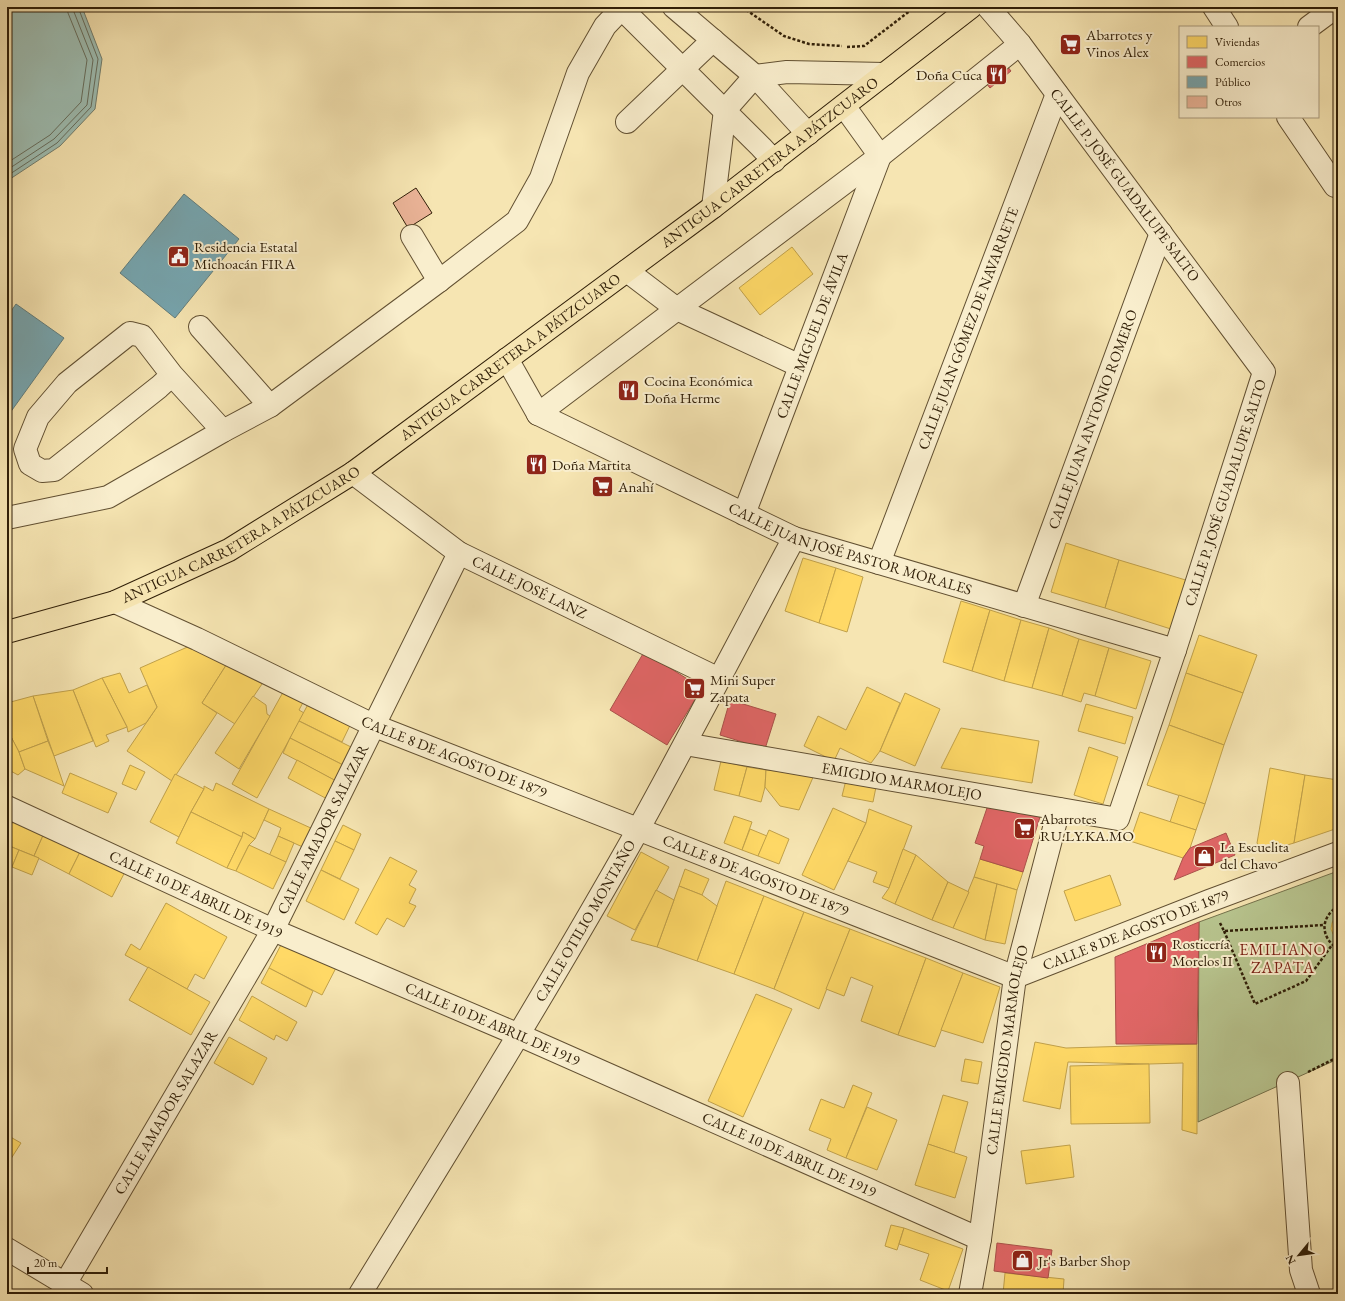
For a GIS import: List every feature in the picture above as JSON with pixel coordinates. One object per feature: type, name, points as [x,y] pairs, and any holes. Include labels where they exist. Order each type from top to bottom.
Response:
[{"type":"main road","name":"ANTIGUA CARRETERA A PÁTZCUARO","points":[[7,632],[115,602],[229,550],[353,473],[713,207],[971,7]]},
{"type":"street","points":[[674,7],[755,76],[796,119],[808,134]]},
{"type":"street","name":"CALLE P. JOSÉ GUADALUPE SALTO","points":[[988,7],[1020,44],[1264,372],[1175,650],[1118,819]]},
{"type":"street","points":[[1214,7],[1226,26]]},
{"type":"street","points":[[1310,26],[1336,7]]},
{"type":"street","points":[[7,518],[108,497],[222,431],[270,406],[517,221],[541,178],[578,73],[605,26],[621,8],[774,160]]},
{"type":"street","points":[[628,122],[714,40]]},
{"type":"street","points":[[507,359],[538,414],[880,156],[1020,44]]},
{"type":"street","points":[[713,207],[725,110],[755,76],[787,72],[885,74]]},
{"type":"street","name":"CALLE JUAN GÓMEZ DE NAVARRETE","points":[[879,563],[1057,94]]},
{"type":"street","points":[[844,106],[880,156]]},
{"type":"street","points":[[1289,118],[1335,186],[1338,178]]},
{"type":"street","name":"CALLE MIGUEL DE ÁVILA","points":[[744,514],[880,156]]},
{"type":"street","name":"CALLE JUAN ANTONIO ROMERO","points":[[1024,606],[1161,233]]},
{"type":"street","points":[[412,236],[438,281]]},
{"type":"street","points":[[627,271],[677,309],[800,366]]},
{"type":"street","points":[[200,327],[270,406]]},
{"type":"street","points":[[172,375],[54,470],[42,471],[30,464],[25,449],[38,417],[67,383],[130,333],[142,336],[172,375],[222,431]]},
{"type":"street","name":"CALLE JUAN JOSÉ PASTOR MORALES","points":[[538,414],[794,538],[1175,650]]},
{"type":"street","name":"CALLE JOSÉ LANZ","points":[[353,473],[459,554],[719,679]]},
{"type":"street","name":"CALLE OTILIO MONTAÑO","points":[[360,1294],[519,1035],[638,830],[794,538]]},
{"type":"street","name":"CALLE AMADOR SALAZAR","points":[[74,1289],[273,930],[459,554]]},
{"type":"street","name":"CALLE 8 DE AGOSTO DE 1879","points":[[115,602],[197,639],[375,726],[1015,977],[1209,901],[1338,853]]},
{"type":"street","name":"EMIGDIO MARMOLEJO","points":[[685,744],[1118,819]]},
{"type":"street","name":"CALLE 10 DE ABRIL DE 1919","points":[[7,807],[273,930],[519,1035],[980,1239]]},
{"type":"street","name":"CALLE EMIGDIO MARMOLEJO","points":[[970,1294],[980,1239],[1015,977],[1059,809]]},
{"type":"street","points":[[1288,1084],[1301,1270],[1309,1294]]},
{"type":"street","points":[[7,1249],[74,1289]]},
{"type":"path","points":[[742,7],[784,36],[809,44],[844,47],[864,46],[915,7]]},
{"type":"path","points":[[1209,901],[1224,930],[1255,1004],[1306,981],[1332,945]]},
{"type":"path","points":[[1338,906],[1331,911],[1326,918],[1324,925],[1325,933],[1332,945],[1338,949]]},
{"type":"path","points":[[1224,930],[1324,925]]},
{"type":"path","points":[[1288,1084],[1338,1057]]},
{"type":"green space","points":[[1338,871],[1338,1059],[1198,1122],[1199,922]]},
{"type":"water","points":[[7,7],[82,7],[102,59],[95,109],[60,146],[7,181]]},
{"type":"building: Viviendas","points":[[792,247],[813,274],[760,315],[739,288]]},
{"type":"building: Viviendas","points":[[1066,543],[1119,560],[1105,608],[1051,592]]},
{"type":"building: Viviendas","points":[[803,558],[836,568],[819,623],[785,611]]},
{"type":"building: Viviendas","points":[[1119,560],[1189,581],[1174,630],[1105,608]]},
{"type":"building: Viviendas","points":[[836,568],[863,577],[847,632],[819,623]]},
{"type":"building: Viviendas","points":[[961,601],[990,610],[972,671],[943,662]]},
{"type":"building: Viviendas","points":[[990,610],[1021,620],[1004,681],[972,671]]},
{"type":"building: Viviendas","points":[[1021,620],[1049,628],[1032,688],[1004,681]]},
{"type":"building: Viviendas","points":[[1049,628],[1079,639],[1062,696],[1032,688]]},
{"type":"building: Viviendas","points":[[1199,635],[1257,655],[1243,693],[1186,673]]},
{"type":"building: Viviendas","points":[[1079,639],[1109,648],[1095,696],[1084,693],[1081,702],[1062,696]]},
{"type":"building: Viviendas","points":[[201,641],[230,659],[202,703],[217,713],[172,781],[127,751],[157,707],[140,668]]},
{"type":"building: Viviendas","points":[[1109,648],[1151,661],[1136,709],[1095,696]]},
{"type":"building: Viviendas","points":[[230,659],[264,681],[235,724],[202,703]]},
{"type":"building: Viviendas","points":[[120,673],[129,693],[147,685],[157,707],[146,723],[128,732],[127,727],[102,678]]},
{"type":"building: Viviendas","points":[[1186,673],[1243,693],[1224,745],[1169,725]]},
{"type":"building: Viviendas","points":[[102,678],[127,727],[106,735],[109,741],[96,747],[73,690]]},
{"type":"building: Viviendas","points":[[287,685],[307,695],[299,710],[304,713],[257,798],[232,784]]},
{"type":"building: Viviendas","points":[[867,687],[900,703],[880,751],[871,763],[840,748],[834,761],[804,746],[818,716],[846,730]]},
{"type":"building: Viviendas","points":[[73,690],[93,741],[54,756],[33,696]]},
{"type":"building: Viviendas","points":[[905,693],[940,709],[915,766],[880,751]]},
{"type":"building: Viviendas","points":[[33,696],[48,741],[19,752],[7,729],[7,703]]},
{"type":"building: Viviendas","points":[[253,696],[266,705],[267,714],[270,716],[239,769],[215,753]]},
{"type":"building: Viviendas","points":[[312,697],[354,717],[342,742],[299,721]]},
{"type":"building: Viviendas","points":[[1086,704],[1133,717],[1125,744],[1078,731]]},
{"type":"building: Viviendas","points":[[299,721],[355,749],[347,767],[290,738]]},
{"type":"building: Viviendas","points":[[1169,725],[1224,745],[1205,804],[1147,785]]},
{"type":"building: Viviendas","points":[[961,728],[1039,741],[1032,783],[941,768]]},
{"type":"building: Viviendas","points":[[7,729],[19,752],[25,769],[18,775],[7,769]]},
{"type":"building: Viviendas","points":[[290,738],[347,767],[338,782],[283,753]]},
{"type":"building: Viviendas","points":[[48,741],[64,786],[25,769],[19,752]]},
{"type":"building: Viviendas","points":[[1089,747],[1118,757],[1103,804],[1074,795]]},
{"type":"building: Viviendas","points":[[297,760],[338,782],[329,800],[288,778]]},
{"type":"building: Viviendas","points":[[721,761],[747,767],[739,796],[714,790]]},
{"type":"building: Viviendas","points":[[130,765],[145,772],[136,790],[122,784]]},
{"type":"building: Viviendas","points":[[747,767],[766,770],[765,787],[761,802],[739,796]]},
{"type":"building: Viviendas","points":[[1270,768],[1305,775],[1294,843],[1263,852],[1257,843]]},
{"type":"building: Viviendas","points":[[766,770],[814,775],[799,810],[780,806],[765,787]]},
{"type":"building: Viviendas","points":[[70,773],[117,793],[108,813],[62,793]]},
{"type":"building: Viviendas","points":[[175,774],[204,789],[179,837],[150,822]]},
{"type":"building: Viviendas","points":[[1305,775],[1338,780],[1338,828],[1294,843]]},
{"type":"building: Viviendas","points":[[846,780],[876,787],[873,802],[842,796]]},
{"type":"building: Viviendas","points":[[216,783],[269,809],[255,839],[243,832],[242,837],[191,812],[204,789],[204,786],[213,791]]},
{"type":"building: Viviendas","points":[[1179,795],[1205,804],[1196,830],[1170,822]]},
{"type":"building: Viviendas","points":[[833,808],[866,823],[834,890],[802,875]]},
{"type":"building: Viviendas","points":[[269,809],[313,829],[305,848],[278,836],[281,828],[264,820]]},
{"type":"building: Viviendas","points":[[869,809],[912,826],[889,888],[873,882],[877,872],[848,861],[866,823]]},
{"type":"building: Viviendas","points":[[191,812],[242,837],[227,868],[176,843]]},
{"type":"building: Viviendas","points":[[1140,812],[1196,830],[1190,848],[1183,858],[1130,841]]},
{"type":"building: Viviendas","points":[[734,816],[752,822],[742,850],[724,843]]},
{"type":"building: Viviendas","points":[[15,817],[45,831],[34,856],[7,845],[7,834]]},
{"type":"building: Viviendas","points":[[343,825],[361,834],[354,850],[335,841]]},
{"type":"building: Viviendas","points":[[750,829],[767,836],[758,856],[742,850]]},
{"type":"building: Viviendas","points":[[769,830],[789,839],[779,864],[758,856]]},
{"type":"building: Viviendas","points":[[45,831],[83,846],[69,874],[34,856]]},
{"type":"building: Viviendas","points":[[243,832],[255,839],[249,845],[236,871],[227,868]]},
{"type":"building: Viviendas","points":[[278,836],[294,843],[286,862],[269,856]]},
{"type":"building: Viviendas","points":[[335,841],[354,850],[340,879],[321,870]]},
{"type":"building: Viviendas","points":[[7,845],[19,850],[12,867],[7,865]]},
{"type":"building: Viviendas","points":[[249,845],[286,862],[273,889],[236,871]]},
{"type":"building: Viviendas","points":[[83,846],[127,868],[112,897],[69,874]]},
{"type":"building: Viviendas","points":[[903,849],[916,855],[895,904],[882,898],[889,888]]},
{"type":"building: Viviendas","points":[[19,850],[39,858],[32,875],[12,867]]},
{"type":"building: Viviendas","points":[[641,852],[669,867],[635,930],[607,916]]},
{"type":"building: Viviendas","points":[[916,855],[948,882],[932,920],[895,904]]},
{"type":"building: Viviendas","points":[[390,857],[417,871],[409,885],[416,889],[409,903],[416,906],[404,927],[387,918],[377,935],[355,923]]},
{"type":"building: Viviendas","points":[[980,859],[1023,872],[1017,890],[974,877]]},
{"type":"building: Viviendas","points":[[685,869],[709,879],[702,895],[679,886]]},
{"type":"building: Viviendas","points":[[321,870],[359,889],[344,920],[306,901]]},
{"type":"building: Viviendas","points":[[1110,875],[1121,905],[1075,921],[1064,891]]},
{"type":"building: Viviendas","points":[[974,877],[997,884],[985,940],[953,928]]},
{"type":"building: Viviendas","points":[[726,881],[764,896],[734,974],[697,961]]},
{"type":"building: Viviendas","points":[[948,882],[969,892],[953,928],[932,920]]},
{"type":"building: Viviendas","points":[[997,884],[1017,890],[1005,944],[985,940]]},
{"type":"building: Viviendas","points":[[679,886],[702,895],[717,906],[697,961],[657,947]]},
{"type":"building: Viviendas","points":[[656,890],[674,900],[657,947],[631,940]]},
{"type":"building: Viviendas","points":[[764,896],[804,912],[774,989],[734,974]]},
{"type":"building: Viviendas","points":[[166,903],[227,937],[204,979],[195,974],[187,989],[125,955],[131,944],[140,950]]},
{"type":"building: Viviendas","points":[[804,912],[850,929],[819,1009],[774,989]]},
{"type":"building: Viviendas","points":[[1337,914],[1338,941],[1331,929],[1332,923]]},
{"type":"building: Viviendas","points":[[850,929],[926,958],[898,1035],[861,1021],[873,986],[851,977],[844,996],[826,989]]},
{"type":"building: Viviendas","points":[[285,937],[338,964],[322,995],[269,968]]},
{"type":"building: Viviendas","points":[[926,958],[963,973],[935,1047],[898,1035]]},
{"type":"building: Viviendas","points":[[148,967],[210,1002],[191,1035],[129,1000]]},
{"type":"building: Viviendas","points":[[269,968],[313,991],[306,1007],[261,983]]},
{"type":"building: Viviendas","points":[[963,973],[1000,987],[983,1043],[941,1030]]},
{"type":"building: Viviendas","points":[[756,994],[792,1009],[743,1117],[708,1101]]},
{"type":"building: Viviendas","points":[[252,996],[297,1022],[287,1041],[276,1035],[274,1040],[239,1020]]},
{"type":"building: Viviendas","points":[[229,1037],[267,1058],[253,1085],[214,1063]]},
{"type":"building: Viviendas","points":[[1035,1042],[1066,1048],[1197,1044],[1197,1134],[1182,1130],[1183,1063],[1149,1064],[1068,1062],[1060,1109],[1023,1101]]},
{"type":"building: Viviendas","points":[[965,1059],[982,1062],[978,1084],[961,1081]]},
{"type":"building: Viviendas","points":[[1149,1064],[1150,1123],[1071,1124],[1070,1066]]},
{"type":"building: Viviendas","points":[[853,1085],[872,1093],[846,1158],[827,1150],[831,1139],[809,1130],[821,1099],[844,1108]]},
{"type":"building: Viviendas","points":[[943,1095],[968,1102],[954,1153],[928,1144]]},
{"type":"building: Viviendas","points":[[867,1107],[897,1120],[877,1170],[846,1158]]},
{"type":"building: Viviendas","points":[[7,1135],[21,1143],[7,1165]]},
{"type":"building: Viviendas","points":[[928,1144],[967,1157],[955,1198],[915,1185]]},
{"type":"building: Viviendas","points":[[1070,1145],[1074,1177],[1026,1184],[1021,1151]]},
{"type":"building: Viviendas","points":[[891,1225],[904,1228],[897,1250],[885,1246]]},
{"type":"building: Viviendas","points":[[904,1228],[963,1249],[948,1291],[920,1280],[929,1254],[899,1244]]},
{"type":"building: Viviendas","points":[[1005,1273],[1064,1279],[1063,1294],[1003,1294]]},
{"type":"building: Comercios","name":"Doña Cuca","points":[[1003,61],[1011,71],[990,88],[982,78]]},
{"type":"building: Comercios","points":[[644,652],[702,688],[667,745],[610,710]]},
{"type":"building: Comercios","points":[[730,700],[776,714],[765,749],[720,735]]},
{"type":"building: Comercios","points":[[988,805],[1040,817],[1023,872],[980,859],[984,846],[975,843]]},
{"type":"building: Comercios","points":[[1226,833],[1235,855],[1174,880],[1183,858],[1190,848]]},
{"type":"building: Comercios","points":[[1199,922],[1197,1044],[1116,1044],[1115,957]]},
{"type":"building: Comercios","name":"Jr's Barber Shop","points":[[997,1243],[1052,1250],[1048,1278],[994,1271]]},
{"type":"building: Público","name":"Residencia Estatal Michoacán FIRA","points":[[184,194],[239,239],[175,318],[120,273]]},
{"type":"building: Público","points":[[16,304],[64,338],[7,417],[7,317]]},
{"type":"building: Otros","points":[[416,188],[432,213],[408,228],[393,203]]},
{"type":"place","name":"Abarrotes y Vinos Alex","points":[[1071,44]]},
{"type":"place","name":"Doña Cuca","points":[[997,75]]},
{"type":"place","name":"Residencia Estatal Michoacán FIRA","points":[[179,256]]},
{"type":"place","name":"Cocina Económica Doña Herme","points":[[629,390]]},
{"type":"place","name":"Doña Martita","points":[[537,465]]},
{"type":"place","name":"Anahí","points":[[603,487]]},
{"type":"place","name":"Mini Super Zapata","points":[[695,689]]},
{"type":"place","name":"Abarrotes RU.LY.KA.MO","points":[[1024,828]]},
{"type":"place","name":"La Escuelita del Chavo","points":[[1205,856]]},
{"type":"place","name":"Rosticería Morelos II","points":[[1157,953]]},
{"type":"place","name":"Jr's Barber Shop","points":[[1023,1261]]},
{"type":"district","name":"EMILIANO ZAPATA","points":[[1283,958]]}]
